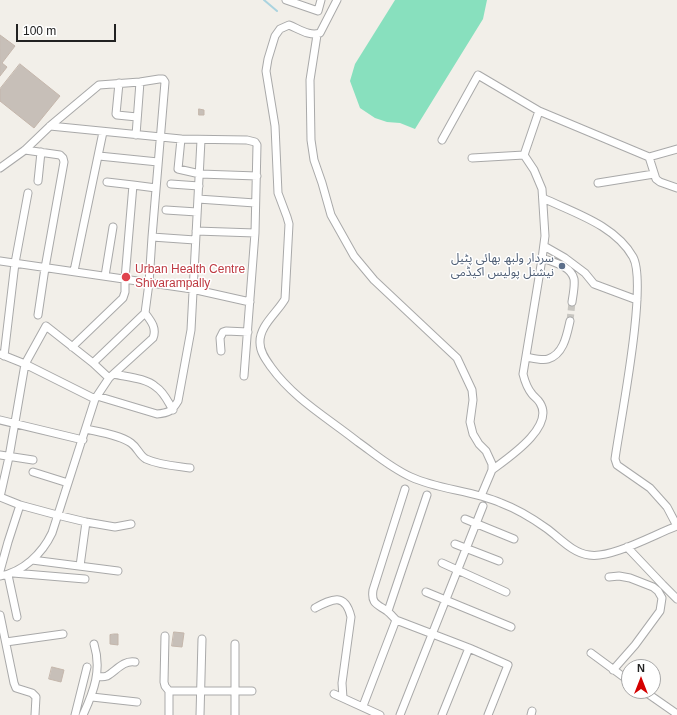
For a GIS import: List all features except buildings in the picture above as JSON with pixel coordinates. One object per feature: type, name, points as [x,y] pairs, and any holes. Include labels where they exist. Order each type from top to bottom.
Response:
[{"type":"street","points":[[286,0],[318,11],[321,0]]},
{"type":"street","points":[[337,0],[323,30],[317,35],[310,80],[311,140],[314,160],[331,215],[354,256],[374,280],[457,358],[472,390],[473,400],[470,422],[473,434],[489,456],[492,464],[492,470],[481,496]]},
{"type":"street","points":[[317,35],[289,26],[280,30],[275,36],[270,48],[266,71],[275,126],[278,193],[289,224],[286,290],[280,308],[264,328],[260,337],[259,345],[262,353],[281,380],[315,411],[358,441],[389,466],[411,478],[500,502],[527,515],[578,552],[589,555],[603,555],[627,547],[677,526],[667,507],[650,488],[617,465],[615,459],[633,343],[637,300],[636,264],[632,256],[619,240],[607,229],[543,198]]},
{"type":"street","points":[[442,140],[478,75],[539,111],[649,157],[677,149]]},
{"type":"street","points":[[0,168],[25,150],[50,126],[99,85],[140,82],[160,78],[165,82],[149,283],[145,313],[93,363]]},
{"type":"street","points":[[136,135],[140,82]]},
{"type":"street","points":[[119,83],[116,114],[137,117]]},
{"type":"street","points":[[524,155],[539,111]]},
{"type":"street","points":[[50,126],[181,139],[247,140],[255,142],[258,149],[257,176],[244,376]]},
{"type":"street","points":[[74,271],[103,132]]},
{"type":"street","points":[[181,139],[178,169],[200,174],[257,176]]},
{"type":"street","points":[[28,193],[15,263],[2,355],[96,397],[157,414],[165,413],[173,410],[178,401],[191,330],[201,140]]},
{"type":"street","points":[[25,150],[60,155],[64,162],[38,315]]},
{"type":"street","points":[[38,181],[42,152]]},
{"type":"street","points":[[492,470],[535,434],[542,422],[543,412],[540,403],[530,392],[525,383],[523,374],[544,246],[545,236],[543,198],[542,189],[534,170],[524,155]]},
{"type":"street","points":[[472,158],[524,155]]},
{"type":"street","points":[[99,156],[158,162]]},
{"type":"street","points":[[649,157],[656,179],[677,188]]},
{"type":"street","points":[[598,183],[654,174]]},
{"type":"street","points":[[107,182],[156,188]]},
{"type":"street","points":[[171,184],[199,186]]},
{"type":"street","points":[[72,347],[123,298],[125,292],[133,185]]},
{"type":"street","points":[[198,199],[255,203]]},
{"type":"street","points":[[166,210],[197,212]]},
{"type":"street","points":[[105,276],[113,226]]},
{"type":"street","points":[[196,231],[254,233]]},
{"type":"street","points":[[152,237],[195,240]]},
{"type":"street","points":[[544,246],[565,258],[584,273],[594,284],[637,300]]},
{"type":"street","points":[[542,258],[570,271],[574,278],[572,302]]},
{"type":"street","points":[[0,261],[192,289],[250,302]]},
{"type":"street","points":[[11,574],[32,560],[48,542],[96,397],[112,376],[154,338],[156,332],[154,326],[145,313]]},
{"type":"street","points":[[526,357],[548,359],[558,351],[565,341],[570,321]]},
{"type":"street","points":[[131,524],[116,527],[86,522],[20,505],[0,497],[16,423],[25,364],[46,326],[112,376],[147,382],[156,386],[162,392],[173,410]]},
{"type":"street","points":[[221,351],[220,338],[223,332],[248,332]]},
{"type":"street","points":[[0,420],[83,440]]},
{"type":"street","points":[[86,429],[113,436],[131,443],[140,454],[147,459],[190,468]]},
{"type":"street","points":[[0,455],[33,460]]},
{"type":"street","points":[[33,472],[68,482]]},
{"type":"street","points":[[405,488],[372,590],[374,602],[388,611],[396,620],[469,648],[508,665],[488,715]]},
{"type":"street","points":[[388,611],[427,495]]},
{"type":"street","points":[[0,571],[20,505]]},
{"type":"street","points":[[400,715],[483,506]]},
{"type":"street","points":[[465,519],[514,539]]},
{"type":"street","points":[[80,566],[86,522]]},
{"type":"street","points":[[455,544],[499,561]]},
{"type":"street","points":[[627,547],[677,599]]},
{"type":"street","points":[[32,560],[118,571]]},
{"type":"street","points":[[442,563],[506,592]]},
{"type":"street","points":[[11,574],[17,617]]},
{"type":"street","points":[[0,576],[11,574],[85,579]]},
{"type":"street","points":[[609,577],[619,576],[630,578],[653,587],[658,591],[662,598],[660,611],[635,645],[613,670]]},
{"type":"street","points":[[426,592],[511,627]]},
{"type":"street","points":[[315,608],[329,601],[337,600],[342,601],[348,607],[351,617],[342,683],[344,698]]},
{"type":"street","points":[[0,615],[14,683],[16,688],[32,693],[36,697],[35,715]]},
{"type":"street","points":[[363,706],[396,620]]},
{"type":"street","points":[[6,642],[62,634]]},
{"type":"street","points":[[165,636],[164,682],[169,691],[169,715]]},
{"type":"street","points":[[200,715],[202,691],[202,639]]},
{"type":"street","points":[[84,715],[92,697],[97,676],[98,655],[94,644]]},
{"type":"street","points":[[235,644],[235,715]]},
{"type":"street","points":[[442,715],[469,648]]},
{"type":"street","points":[[591,653],[621,676]]},
{"type":"street","points":[[97,676],[106,676],[114,669],[127,662],[135,662]]},
{"type":"street","points":[[75,715],[87,667]]},
{"type":"street","points":[[169,691],[252,691]]},
{"type":"street","points":[[334,694],[380,715]]},
{"type":"street","points":[[92,697],[137,702]]},
{"type":"street","points":[[655,699],[677,714]]},
{"type":"green space","points":[[395,0],[487,0],[483,19],[415,129],[400,123],[387,122],[375,118],[360,108],[350,81],[355,64]]},
{"type":"waterway","points":[[264,0],[277,11]]},
{"type":"tunnel","points":[[570,321],[572,302]]},
{"type":"place","name":"سردار ولبھ بھائی پٹیل نیشنل پولیس اکیڈمی","points":[[562,266]]},
{"type":"place","name":"Urban Health Centre Shivarampally","points":[[126,277]]}]
